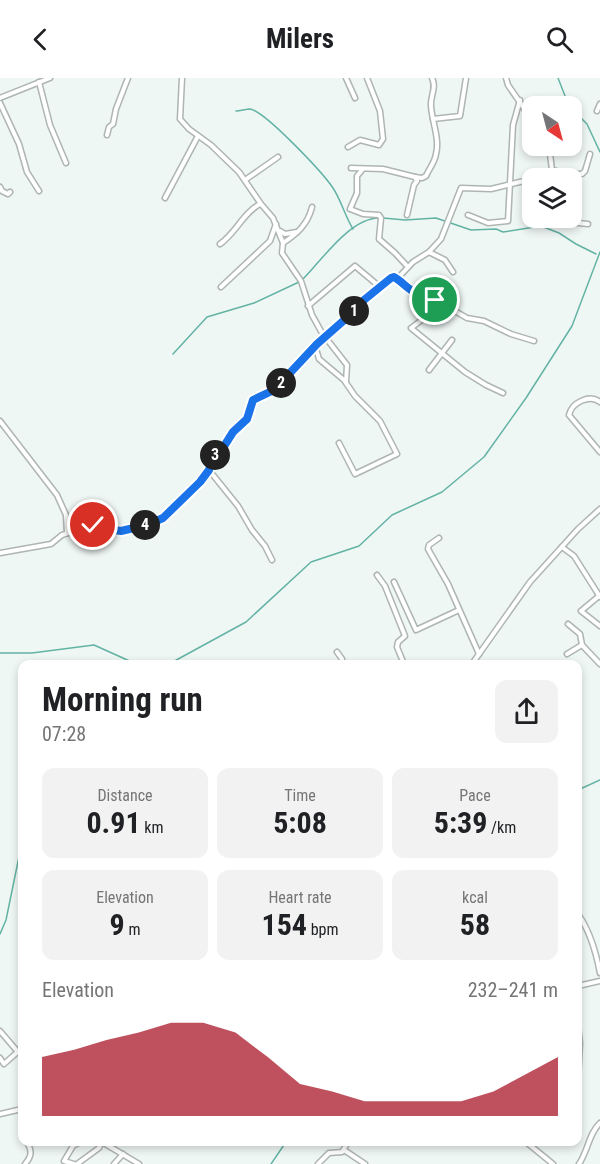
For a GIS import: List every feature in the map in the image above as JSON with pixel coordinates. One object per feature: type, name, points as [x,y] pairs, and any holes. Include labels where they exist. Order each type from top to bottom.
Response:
[{"type":"street","points":[[32,85],[33,78]]},
{"type":"street","points":[[0,98],[50,78]]},
{"type":"street","points":[[107,135],[109,127],[113,124],[128,78]]},
{"type":"street","points":[[182,78],[180,119],[233,165],[260,204],[272,215],[280,231],[283,243],[282,253],[303,284],[308,306],[325,337],[346,365],[346,383]]},
{"type":"street","points":[[346,78],[355,98]]},
{"type":"street","points":[[348,147],[360,140],[379,145],[383,139],[380,111],[367,78]]},
{"type":"street","points":[[351,168],[383,169],[422,178],[426,176],[436,156],[436,133],[431,104],[434,84],[432,78]]},
{"type":"street","points":[[433,119],[460,116],[466,78]]},
{"type":"street","points":[[506,78],[508,85],[522,103]]},
{"type":"street","points":[[39,82],[50,125],[66,163]]},
{"type":"street","points":[[468,215],[488,223],[507,222],[513,125],[520,100]]},
{"type":"street","points":[[0,103],[19,144],[27,172],[39,191]]},
{"type":"street","points":[[597,111],[600,104]]},
{"type":"street","points":[[165,198],[198,136]]},
{"type":"street","points":[[582,174],[590,154]]},
{"type":"street","points":[[244,180],[278,157]]},
{"type":"street","points":[[362,170],[357,176],[357,193],[350,209],[363,214],[379,215],[381,218],[379,239],[408,267]]},
{"type":"street","points":[[407,215],[417,181],[416,177]]},
{"type":"street","points":[[397,279],[441,239],[461,188],[491,189],[522,182]]},
{"type":"street","points":[[0,187],[2,191],[8,194],[10,192]]},
{"type":"street","points":[[220,244],[230,238],[249,213],[260,204]]},
{"type":"street","points":[[283,243],[308,221],[312,207]]},
{"type":"street","points":[[221,287],[270,241],[276,223]]},
{"type":"street","points":[[582,223],[588,224]]},
{"type":"street","points":[[280,231],[285,234],[298,232]]},
{"type":"street","points":[[429,252],[445,260],[453,272]]},
{"type":"street","points":[[308,306],[355,266],[380,287]]},
{"type":"street","points":[[0,553],[51,544],[67,533],[98,524],[107,529],[121,531],[159,521],[192,491],[209,470],[213,457],[221,451],[233,432],[247,419],[253,400],[274,390],[325,337],[393,277],[412,291],[424,293],[467,318],[484,321],[511,334],[534,341]]},
{"type":"street","points":[[440,302],[438,308],[411,328],[465,372],[503,393]]},
{"type":"street","points":[[429,370],[452,340]]},
{"type":"street","points":[[316,346],[319,359],[346,383],[355,396],[380,421],[397,453],[355,474],[339,442]]},
{"type":"street","points":[[600,402],[595,398],[587,398],[572,408],[569,415],[600,452]]},
{"type":"street","points":[[0,421],[57,495],[66,515],[67,533]]},
{"type":"street","points":[[209,470],[238,506],[272,560]]},
{"type":"street","points":[[475,660],[530,582],[586,520],[600,509]]},
{"type":"street","points":[[439,538],[429,545],[428,549],[448,584],[479,654]]},
{"type":"street","points":[[562,547],[574,556],[599,596],[581,611],[600,626]]},
{"type":"street","points":[[377,575],[385,586],[405,636],[398,642],[397,647],[402,660]]},
{"type":"street","points":[[394,582],[417,630],[459,610]]},
{"type":"street","points":[[568,624],[580,634],[582,645],[600,664]]},
{"type":"street","points":[[567,654],[582,645]]},
{"type":"street","points":[[337,652],[342,660]]},
{"type":"street","points":[[582,920],[596,951],[600,973]]},
{"type":"street","points":[[582,985],[600,981]]},
{"type":"street","points":[[0,1031],[18,1048]]},
{"type":"street","points":[[0,1058],[4,1064],[18,1052]]},
{"type":"street","points":[[0,1114],[18,1110]]},
{"type":"street","points":[[579,1164],[591,1143],[593,1130],[600,1123]]},
{"type":"street","points":[[25,1164],[30,1159],[32,1150],[30,1146]]},
{"type":"street","points":[[74,1146],[64,1161],[76,1164],[100,1146]]},
{"type":"street","points":[[108,1146],[139,1164]]},
{"type":"street","points":[[318,1164],[329,1153],[339,1153],[346,1146]]},
{"type":"street","points":[[531,1146],[553,1164]]},
{"type":"street","points":[[344,1150],[365,1164]]},
{"type":"street","points":[[114,1164],[123,1154]]},
{"type":"waterway","points":[[558,78],[565,96]]},
{"type":"waterway","points":[[236,111],[250,109],[257,112],[293,144],[333,188],[353,229]]},
{"type":"waterway","points":[[582,119],[587,124],[600,152]]},
{"type":"waterway","points":[[303,279],[347,232],[368,220],[379,218]]},
{"type":"waterway","points":[[383,218],[405,220],[436,218],[471,230],[496,229],[503,232],[541,226],[559,233],[596,254]]},
{"type":"waterway","points":[[176,660],[246,622],[311,562],[359,546],[392,515],[442,492],[484,457],[526,398],[572,326],[600,252]]},
{"type":"waterway","points":[[173,354],[207,317],[254,303],[299,282]]},
{"type":"waterway","points":[[0,653],[32,653],[94,645],[127,660]]},
{"type":"waterway","points":[[582,788],[600,780]]},
{"type":"waterway","points":[[0,934],[6,920],[18,862]]},
{"type":"waterway","points":[[271,1164],[283,1146]]},
{"type":"route","points":[[93,525],[98,524],[107,529],[121,531],[147,525],[163,518],[200,482],[209,470],[213,457],[221,451],[233,432],[247,419],[253,400],[274,390],[317,344],[391,278],[402,281],[412,291],[424,293],[435,300]]}]
